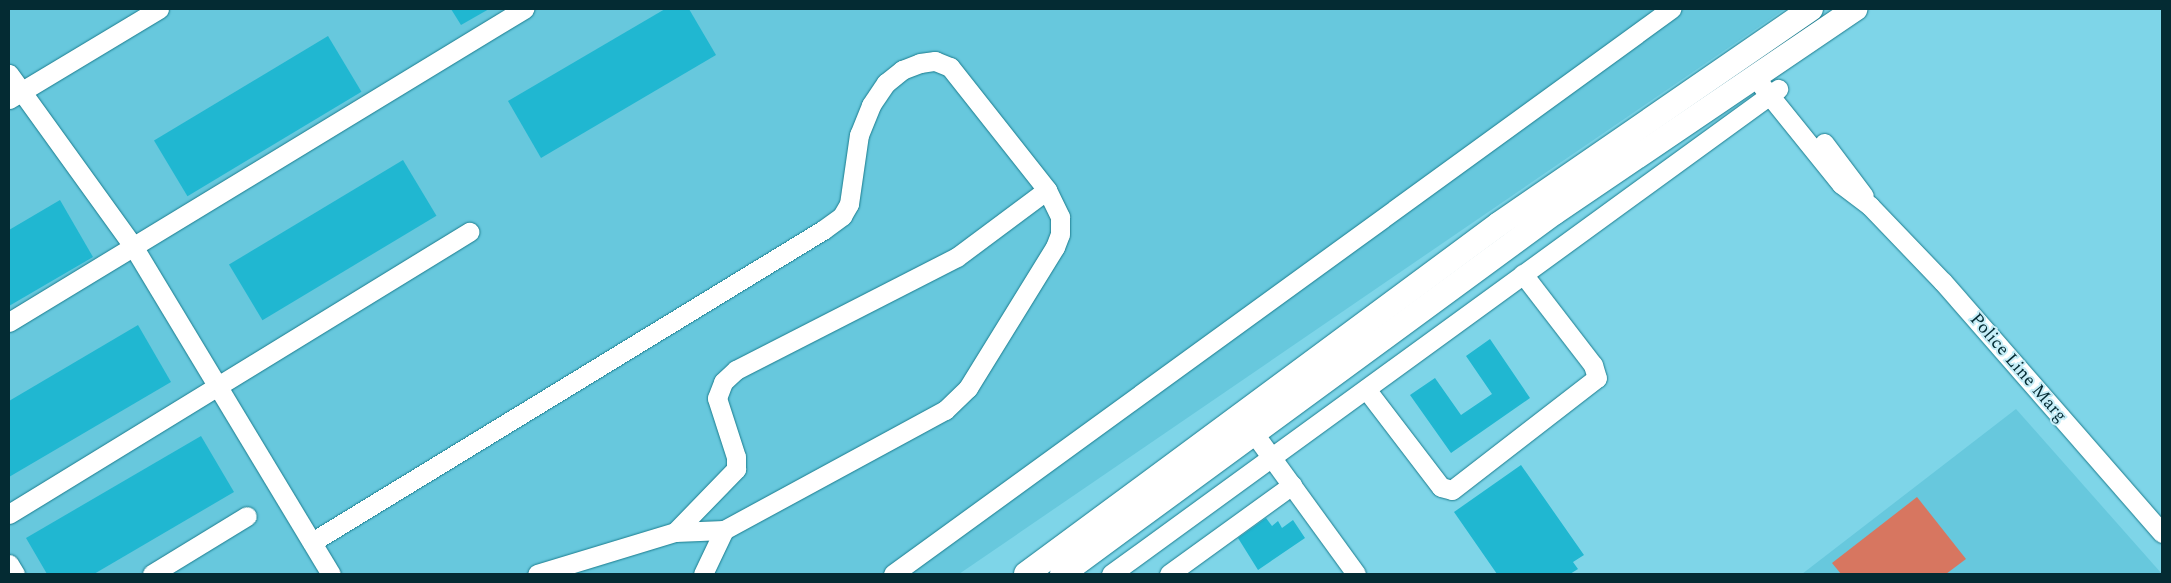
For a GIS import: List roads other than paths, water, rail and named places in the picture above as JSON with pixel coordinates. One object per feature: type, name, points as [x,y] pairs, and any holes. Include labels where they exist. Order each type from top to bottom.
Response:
[{"type":"main road","points":[[1026,574],[1499,224],[1743,54],[1811,9]]},
{"type":"main road","points":[[1062,574],[1554,213],[1766,83],[1855,9]]},
{"type":"street","points":[[15,95],[159,9]]},
{"type":"street","points":[[9,322],[524,9]]},
{"type":"street","points":[[893,574],[1671,9]]},
{"type":"street","name":"Police Line Marg","points":[[1743,54],[1766,83],[1852,176],[1870,206],[1943,282],[2162,533]]},
{"type":"street","points":[[312,542],[842,216],[849,204],[862,127],[871,105],[886,83],[902,70],[935,61],[950,67],[1047,190],[1060,217],[1060,234],[1055,247],[968,388],[944,410],[724,530],[675,532],[536,574]]},
{"type":"street","points":[[9,74],[15,95],[133,246],[331,574]]},
{"type":"street","points":[[1111,574],[1523,274],[1766,83]]},
{"type":"street","points":[[675,532],[736,469],[736,457],[718,398],[724,382],[736,370],[957,258],[1047,190]]},
{"type":"street","points":[[9,514],[216,384],[468,232]]},
{"type":"street","points":[[1366,389],[1441,487],[1452,490],[1598,378],[1593,364],[1523,274]]},
{"type":"street","points":[[1253,432],[1356,574]]},
{"type":"street","points":[[1169,574],[1292,485]]},
{"type":"street","points":[[152,574],[247,516]]},
{"type":"street","points":[[702,574],[724,530]]},
{"type":"street","points":[[9,564],[15,574]]}]
